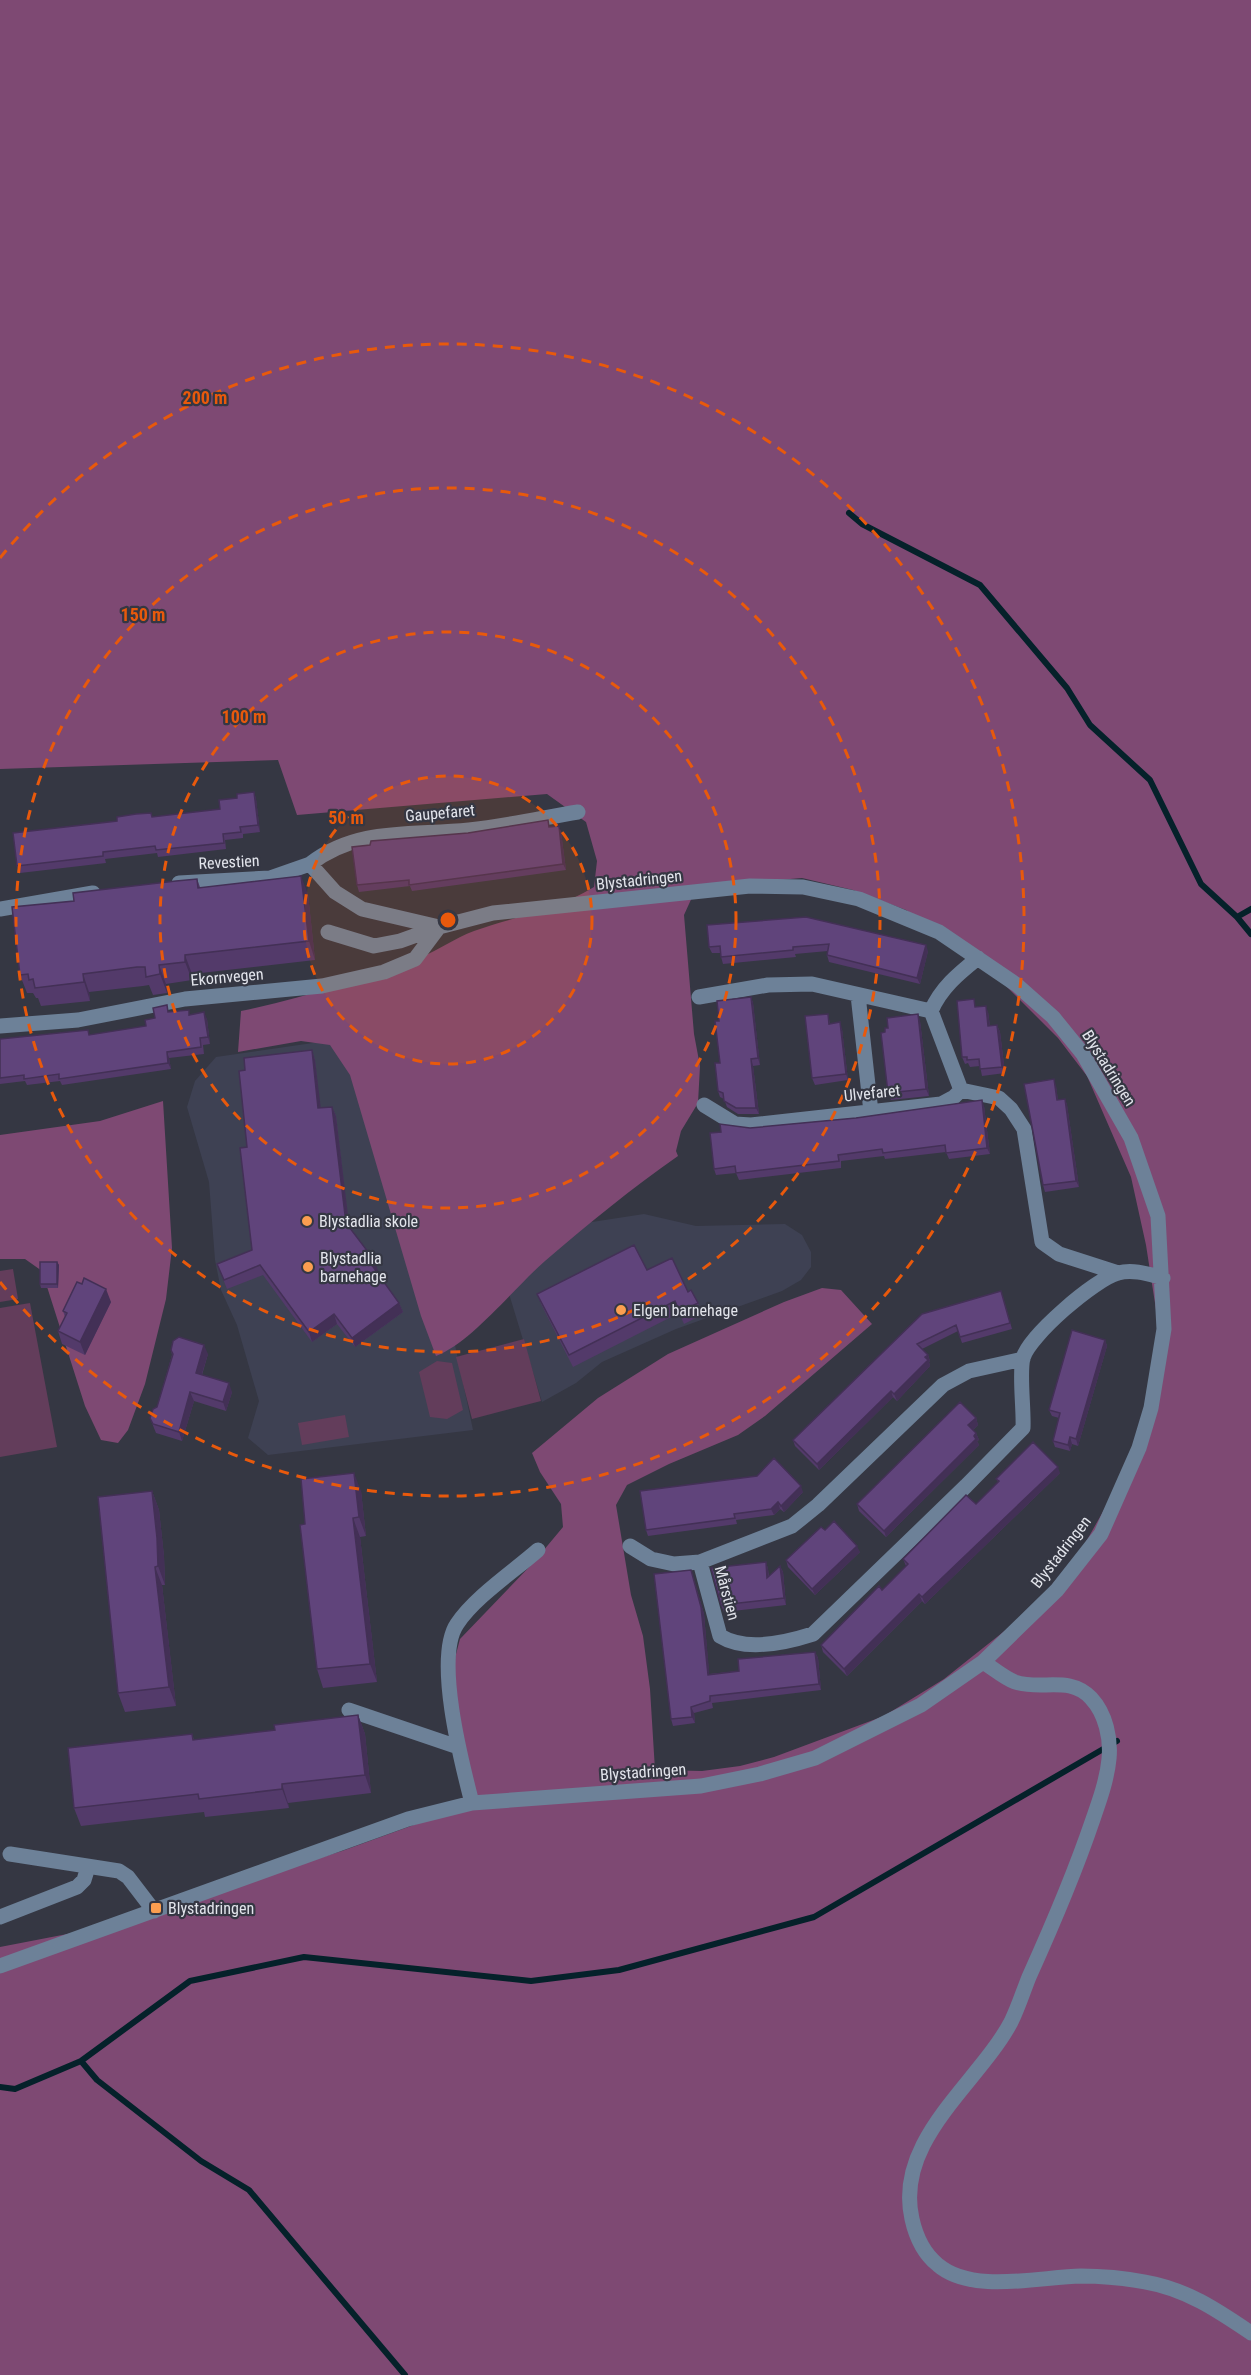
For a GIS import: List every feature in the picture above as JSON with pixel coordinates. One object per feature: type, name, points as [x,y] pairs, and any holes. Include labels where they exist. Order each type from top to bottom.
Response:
[{"type":"street","name":"Gaupefaret","points":[[310,864],[328,850],[362,837],[470,830],[578,812]]},
{"type":"street","name":"Revestien","points":[[166,884],[270,878],[310,864]]},
{"type":"street","points":[[310,864],[335,892],[362,909],[439,927]]},
{"type":"street","name":"Blystadringen","points":[[0,1966],[408,1819],[472,1803],[701,1786],[760,1774],[815,1758],[921,1705],[983,1662],[1057,1590],[1101,1534],[1139,1448],[1151,1408],[1164,1329],[1163,1278],[1158,1216],[1131,1138],[1083,1054],[1053,1017],[1017,985],[939,932],[905,916],[859,899],[802,887],[750,886],[649,903],[493,913],[439,927],[400,941],[374,946],[328,932]]},
{"type":"street","points":[[0,909],[110,891]]},
{"type":"street","name":"Ekornvegen","points":[[0,1026],[78,1020],[185,999],[322,986],[384,972],[416,959],[439,927]]},
{"type":"street","points":[[978,958],[952,979],[937,997],[931,1011],[962,1090],[999,1098],[1011,1109],[1024,1129],[1042,1242],[1059,1254],[1118,1273],[1140,1272],[1163,1278]]},
{"type":"street","points":[[699,997],[768,986],[812,984],[931,1011]]},
{"type":"street","points":[[858,995],[871,1112]]},
{"type":"street","name":"Ulvefaret","points":[[704,1105],[735,1124],[940,1104],[962,1090]]},
{"type":"street","points":[[1023,1359],[1029,1345],[1083,1293],[1091,1286],[1118,1273]]},
{"type":"street","name":"Mårstien","points":[[1023,1359],[1023,1428],[813,1634],[788,1642],[733,1644],[720,1636],[700,1562],[792,1526],[818,1505],[943,1385],[969,1371],[1023,1359]]},
{"type":"street","points":[[630,1546],[651,1559],[674,1564],[700,1562]]},
{"type":"street","points":[[472,1803],[458,1747],[448,1669],[449,1646],[456,1626],[468,1611],[538,1550]]},
{"type":"street","points":[[983,1662],[1014,1682],[1039,1685],[1066,1683],[1082,1690],[1093,1699],[1101,1713],[1108,1733],[1109,1758],[1100,1798],[1083,1851],[1011,2022],[931,2130],[918,2159],[909,2196],[916,2236],[938,2265],[951,2274],[996,2282],[1089,2277],[1143,2281],[1170,2287],[1206,2303],[1251,2333]]},
{"type":"street","points":[[350,1710],[458,1747]]},
{"type":"street","points":[[10,1854],[88,1868],[108,1868],[128,1877],[154,1911]]},
{"type":"street","points":[[0,1917],[77,1887],[84,1880],[88,1868]]},
{"type":"shaded area","points":[[0,0],[1251,0],[1251,2375],[0,2375],[0,1947],[88,1930],[342,1851],[455,1810],[465,1794],[451,1673],[460,1639],[533,1563],[563,1527],[561,1504],[540,1472],[532,1453],[598,1398],[668,1354],[784,1302],[822,1288],[841,1290],[872,1324],[765,1416],[738,1435],[669,1464],[627,1485],[616,1505],[631,1595],[643,1636],[650,1689],[655,1770],[702,1771],[740,1766],[774,1757],[884,1716],[944,1679],[1032,1609],[1083,1547],[1135,1455],[1159,1329],[1146,1245],[1131,1177],[1087,1076],[1058,1038],[995,975],[906,910],[853,890],[802,878],[727,881],[694,893],[684,915],[694,1034],[700,1066],[698,1103],[681,1131],[676,1151],[678,1156],[610,1207],[545,1261],[464,1339],[436,1356],[421,1316],[350,1075],[330,1045],[301,1041],[238,1052],[241,1011],[354,981],[428,954],[474,931],[551,907],[580,895],[594,887],[597,861],[586,822],[547,794],[297,815],[278,760],[0,769]]},
{"type":"shaded area","name":"Blystadlia skole","points":[[368,1035],[455,1345],[473,1430],[268,1455],[248,1438],[259,1401],[237,1325],[221,1290],[215,1260],[209,1182],[187,1107],[195,1081],[216,1057]]},
{"type":"shaded area","points":[[163,1101],[172,1248],[166,1299],[145,1384],[128,1430],[118,1443],[101,1440],[85,1406],[42,1271],[25,1259],[0,1259],[0,1135],[100,1121]]},
{"type":"shaded area","name":"Elgen barnehage","points":[[644,1214],[696,1226],[785,1224],[802,1235],[811,1252],[811,1267],[801,1280],[782,1291],[676,1329],[602,1362],[576,1383],[542,1402],[499,1261],[579,1224]]},
{"type":"shaded area","points":[[13,1269],[18,1299],[0,1302],[0,1271]]},
{"type":"shaded area","points":[[30,1303],[57,1447],[0,1457],[0,1308]]},
{"type":"shaded area","points":[[524,1339],[541,1401],[472,1419],[456,1357]]},
{"type":"shaded area","points":[[437,1361],[452,1363],[463,1410],[447,1419],[430,1417],[419,1372]]},
{"type":"shaded area","points":[[345,1415],[349,1437],[302,1445],[298,1423]]},
{"type":"building","points":[[254,792],[258,825],[240,827],[241,832],[223,834],[224,843],[156,850],[155,846],[103,852],[103,856],[17,866],[13,833],[117,821],[117,817],[136,814],[151,813],[152,817],[220,809],[219,800],[237,798],[237,794]]},
{"type":"building","points":[[548,820],[549,827],[559,826],[563,864],[409,885],[409,880],[357,885],[352,847],[370,845],[371,841],[468,833]]},
{"type":"building","points":[[301,876],[309,941],[185,955],[185,962],[159,965],[160,974],[146,977],[145,967],[137,967],[83,974],[84,982],[35,988],[33,979],[29,980],[28,974],[20,975],[12,907],[74,901],[73,893],[176,881],[197,879],[198,888]]},
{"type":"building","points":[[806,917],[926,945],[917,978],[827,955],[829,944],[721,957],[720,946],[709,947],[707,925]]},
{"type":"building","points":[[751,997],[758,1058],[751,1059],[756,1108],[736,1108],[724,1101],[723,1093],[718,1091],[715,1063],[720,1063],[715,1021],[719,1021],[717,1001]]},
{"type":"building","points":[[974,999],[975,1007],[986,1006],[988,1026],[997,1025],[1002,1067],[980,1069],[979,1059],[967,1060],[967,1057],[962,1057],[957,1001]]},
{"type":"building","points":[[167,1005],[168,1012],[189,1010],[189,1015],[204,1012],[208,1037],[200,1038],[201,1047],[167,1052],[168,1063],[59,1079],[59,1074],[24,1079],[24,1075],[0,1078],[0,1039],[88,1030],[89,1035],[146,1026],[145,1020],[155,1018],[153,1008]]},
{"type":"building","points":[[828,1014],[829,1024],[840,1022],[846,1074],[812,1078],[805,1016]]},
{"type":"building","points":[[918,1014],[926,1089],[888,1093],[881,1033],[888,1028],[887,1018]]},
{"type":"building","points":[[312,1050],[318,1108],[332,1107],[346,1223],[375,1261],[371,1264],[399,1303],[352,1338],[334,1314],[309,1332],[260,1265],[224,1280],[217,1264],[252,1250],[240,1148],[247,1147],[239,1071],[245,1070],[244,1058]]},
{"type":"building","points":[[1054,1079],[1057,1100],[1065,1099],[1076,1181],[1043,1185],[1024,1084]]},
{"type":"building","points":[[982,1100],[987,1148],[946,1153],[945,1145],[883,1153],[882,1149],[838,1155],[839,1161],[736,1173],[735,1166],[714,1169],[710,1133],[721,1132],[720,1124],[750,1128],[856,1118]]},
{"type":"building","points":[[634,1245],[647,1270],[672,1258],[688,1292],[691,1290],[698,1303],[680,1312],[675,1301],[569,1355],[537,1294]]},
{"type":"building","points":[[40,1262],[57,1262],[57,1284],[40,1284]]},
{"type":"building","points":[[84,1278],[106,1289],[80,1342],[58,1331],[67,1313],[63,1311],[77,1282],[82,1284]]},
{"type":"building","points":[[1001,1291],[1010,1323],[960,1337],[956,1325],[917,1344],[928,1355],[925,1357],[928,1360],[894,1394],[891,1391],[817,1464],[793,1440],[922,1314]]},
{"type":"building","points":[[1072,1330],[1105,1340],[1076,1439],[1070,1437],[1068,1445],[1053,1441],[1060,1413],[1049,1410]]},
{"type":"building","points":[[179,1337],[204,1345],[196,1373],[229,1383],[223,1402],[190,1392],[179,1432],[153,1424],[150,1418],[153,1409],[157,1407],[173,1354],[171,1350],[173,1341]]},
{"type":"building","points":[[960,1402],[976,1418],[968,1425],[976,1433],[974,1436],[976,1439],[884,1531],[857,1504]]},
{"type":"building","points":[[1033,1442],[1058,1467],[922,1597],[919,1594],[844,1669],[821,1645],[879,1586],[882,1590],[908,1564],[903,1559],[966,1495],[976,1504],[999,1481],[996,1479]]},
{"type":"building","points":[[774,1458],[801,1486],[781,1506],[778,1502],[771,1509],[734,1514],[735,1518],[646,1530],[640,1491],[757,1476]]},
{"type":"building","points":[[354,1473],[359,1517],[353,1518],[370,1664],[317,1669],[300,1525],[305,1524],[301,1479]]},
{"type":"building","points":[[152,1491],[157,1538],[158,1566],[155,1567],[169,1687],[118,1693],[98,1497]]},
{"type":"building","points":[[834,1521],[857,1546],[812,1589],[786,1560],[821,1527],[825,1530]]},
{"type":"building","points":[[766,1562],[767,1578],[780,1566],[784,1598],[721,1605],[711,1568]]},
{"type":"building","points":[[691,1570],[701,1607],[708,1675],[739,1671],[738,1659],[815,1652],[819,1684],[710,1696],[710,1701],[691,1707],[692,1717],[671,1719],[654,1574]]},
{"type":"building","points":[[358,1715],[365,1775],[282,1784],[282,1789],[199,1799],[198,1794],[74,1808],[68,1748],[192,1734],[193,1740],[275,1730],[274,1725]]},
{"type":"waterway","points":[[849,513],[862,524],[980,585],[1067,688],[1090,725],[1150,780],[1201,884],[1237,917],[1251,934]]},
{"type":"waterway","points":[[1237,917],[1251,909]]},
{"type":"waterway","points":[[81,2061],[190,1981],[304,1957],[531,1981],[619,1970],[814,1917],[1117,1741]]},
{"type":"waterway","points":[[0,2087],[15,2089],[81,2061],[97,2080],[201,2161],[249,2190],[405,2375]]},
{"type":"place","name":"Blystadlia skole","points":[[307,1221]]},
{"type":"place","name":"Blystadlia barnehage","points":[[308,1267]]},
{"type":"place","name":"Elgen barnehage","points":[[621,1310]]},
{"type":"place","name":"Blystadringen","points":[[156,1908]]}]
